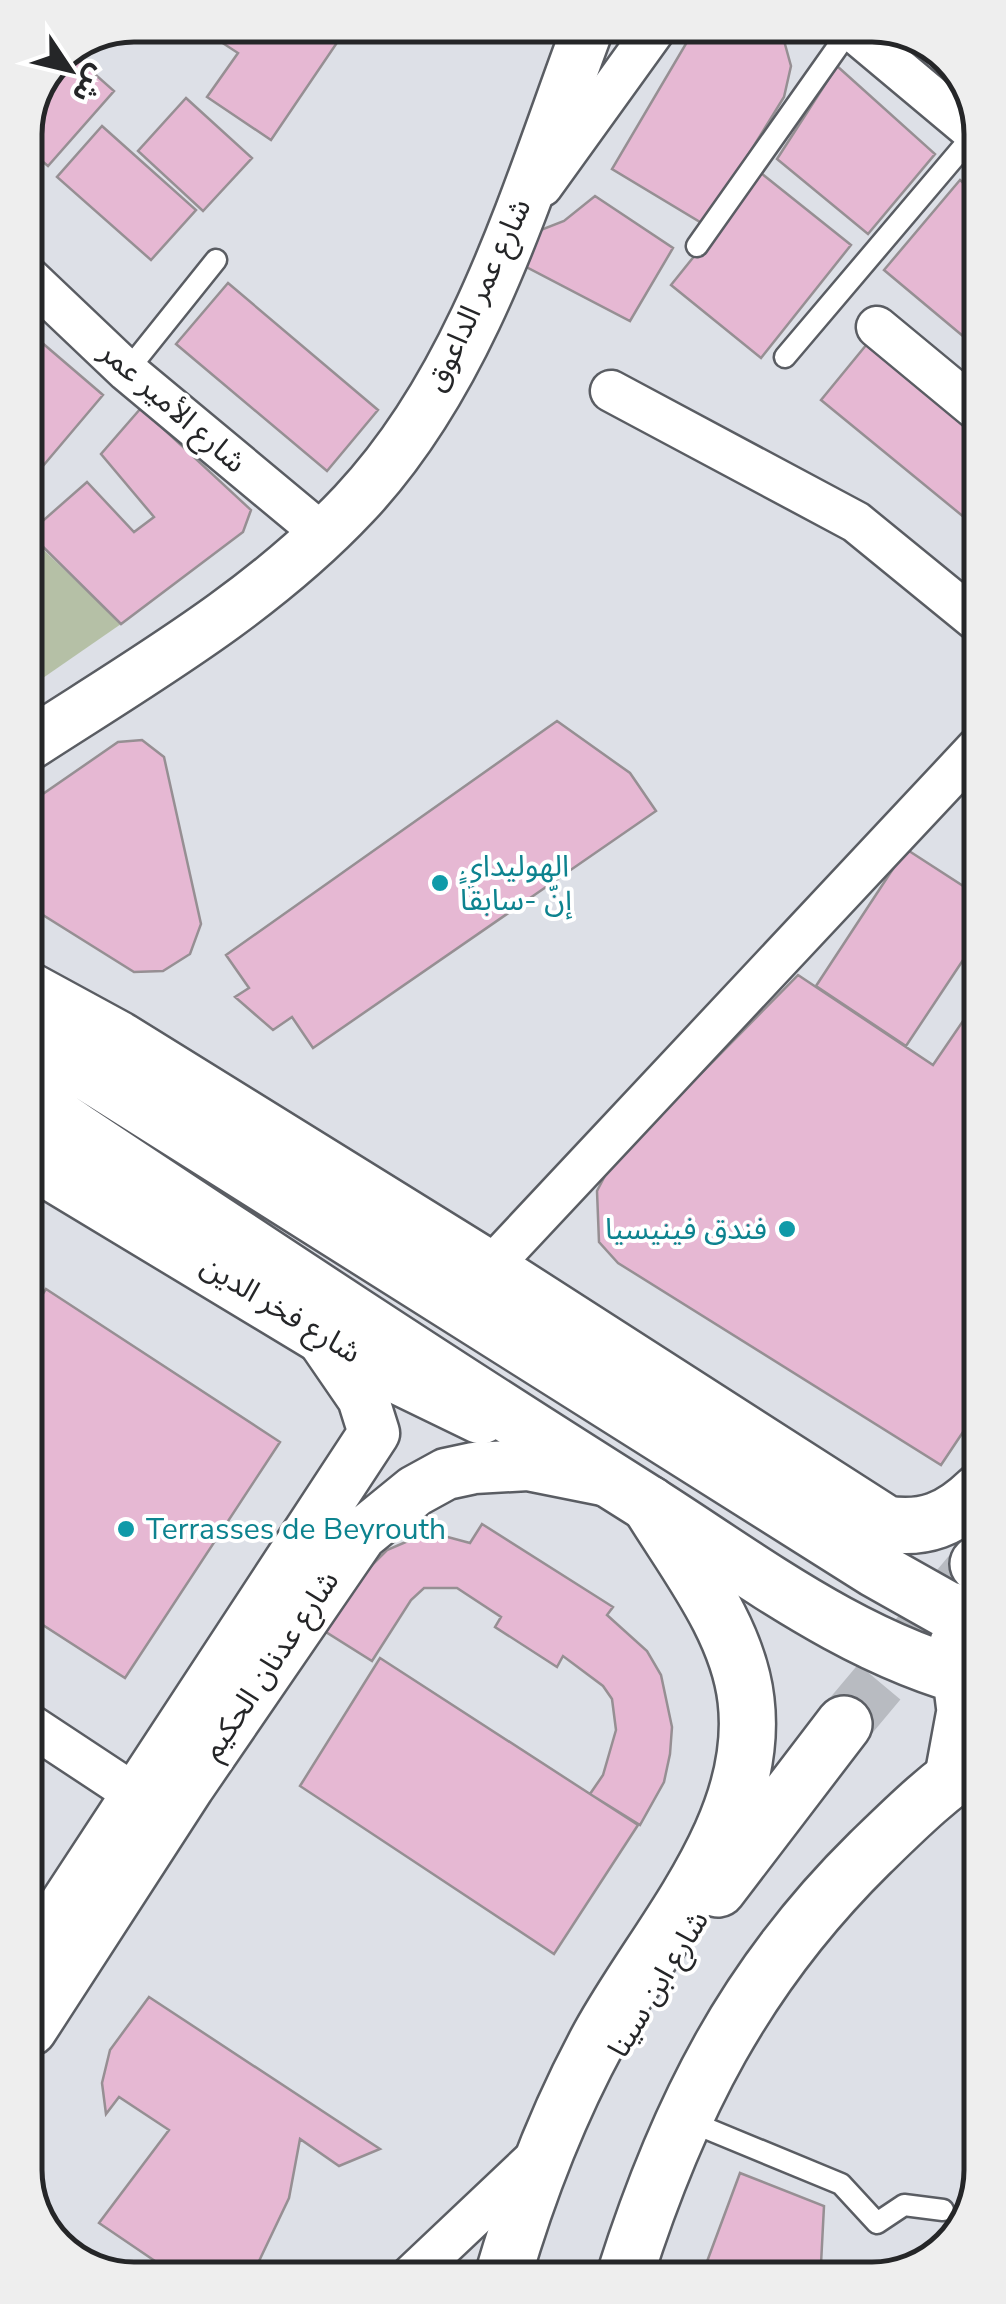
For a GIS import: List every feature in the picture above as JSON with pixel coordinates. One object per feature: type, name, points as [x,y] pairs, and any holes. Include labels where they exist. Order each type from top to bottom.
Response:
[{"type":"main road","points":[[43,998],[118,1039],[472,1287],[963,1614]]},
{"type":"main road","points":[[43,1043],[886,1524],[920,1526],[939,1522],[964,1503]]},
{"type":"main road","points":[[43,1110],[544,1440],[838,1625],[899,1656],[964,1677]]},
{"type":"main road","name":"شارع فخر الدين","points":[[42,1167],[319,1334],[443,1400],[544,1440]]},
{"type":"main road","points":[[508,2262],[550,2145],[600,2037],[712,1852],[745,1759],[746,1698],[732,1648],[632,1493]]},
{"type":"main road","name":"شارع ابن سينا","points":[[537,2262],[572,2154],[634,2016],[698,1915],[844,1724]]},
{"type":"main road","points":[[628,2262],[651,2192],[682,2118],[711,2058],[762,1978],[818,1907],[964,1770]]},
{"type":"street","name":"شارع عمر الداعوق","points":[[43,736],[238,609],[324,535],[386,467],[436,388],[514,226],[582,43]]},
{"type":"street","points":[[514,226],[645,43]]},
{"type":"street","points":[[875,43],[943,83],[960,110]]},
{"type":"street","name":"شارع الأمير عمر","points":[[43,291],[128,371],[324,535]]},
{"type":"street","points":[[876,327],[964,399]]},
{"type":"street","points":[[611,391],[856,522],[964,610]]},
{"type":"street","points":[[472,1287],[964,762]]},
{"type":"street","name":"شارع عدنان الحكيم","points":[[42,1939],[374,1432],[363,1398],[319,1334]]},
{"type":"street","name":"شارع عدنان الحكيم","points":[[42,2012],[360,1535],[415,1491],[446,1474],[474,1468],[528,1465],[632,1493]]},
{"type":"street","points":[[42,1733],[136,1795]]},
{"type":"street","points":[[427,2261],[550,2145]]},
{"type":"lane","points":[[697,246],[837,43]]},
{"type":"lane","points":[[784,357],[964,146]]},
{"type":"lane","points":[[128,371],[216,260]]},
{"type":"lane","points":[[682,2118],[840,2184],[877,2223],[904,2204],[943,2210]]},
{"type":"green space","points":[[43,549],[121,624],[43,678]]},
{"type":"building","points":[[221,42],[337,42],[271,140],[207,97],[238,53]]},
{"type":"building","points":[[687,43],[785,43],[791,66],[784,97],[705,225],[612,169]]},
{"type":"building","points":[[80,61],[114,91],[48,166],[43,162],[46,111],[58,83]]},
{"type":"building","points":[[837,66],[935,154],[868,234],[777,159]]},
{"type":"building","points":[[186,98],[252,158],[203,211],[138,151]]},
{"type":"building","points":[[102,126],[196,210],[151,260],[57,177]]},
{"type":"building","points":[[761,173],[851,245],[761,358],[671,285]]},
{"type":"building","points":[[960,180],[964,183],[964,337],[884,270]]},
{"type":"building","points":[[595,196],[673,248],[630,321],[513,260],[533,233],[564,221]]},
{"type":"building","points":[[228,283],[378,410],[327,471],[176,344]]},
{"type":"building","points":[[43,343],[103,395],[43,466]]},
{"type":"building","points":[[867,344],[964,424],[964,517],[821,400]]},
{"type":"building","points":[[141,408],[251,510],[243,532],[121,624],[43,547],[43,521],[87,482],[134,532],[154,517],[101,454]]},
{"type":"building","name":"الهوليداي إنّ -سابقاً","points":[[557,721],[630,773],[656,811],[313,1048],[292,1017],[273,1030],[235,997],[249,988],[226,955]]},
{"type":"building","points":[[142,740],[164,757],[201,924],[190,954],[163,971],[134,972],[43,915],[43,794],[118,742]]},
{"type":"building","points":[[906,849],[964,887],[964,959],[906,1046],[816,986]]},
{"type":"building","name":"فندق فينيسيا","points":[[798,975],[933,1065],[964,1020],[964,1430],[941,1465],[618,1263],[599,1242],[597,1191],[610,1166]]},
{"type":"building","name":"Terrasses de Beyrouth","points":[[46,1289],[280,1442],[125,1678],[42,1625],[42,1294]]},
{"type":"building","points":[[482,1524],[613,1607],[607,1615],[647,1651],[661,1675],[672,1727],[670,1754],[664,1782],[640,1825],[590,1794],[603,1775],[616,1730],[612,1699],[603,1686],[563,1656],[557,1667],[495,1627],[501,1617],[457,1588],[424,1588],[411,1600],[372,1661],[326,1632],[363,1574],[387,1550],[415,1538],[444,1536],[470,1543]]},
{"type":"building","points":[[380,1658],[638,1825],[554,1954],[300,1786]]},
{"type":"building","points":[[149,1997],[380,2149],[339,2166],[300,2139],[289,2198],[259,2261],[155,2261],[99,2223],[169,2130],[119,2097],[106,2114],[102,2083],[110,2050]]},
{"type":"building","points":[[740,2173],[824,2206],[821,2262],[707,2262]]},
{"type":"tunnel","points":[[844,1724],[964,1581]]},
{"type":"place","name":"الهوليداي إنّ -سابقاً","points":[[440,883]]},
{"type":"place","name":"فندق فينيسيا","points":[[787,1229]]},
{"type":"place","name":"Terrasses de Beyrouth","points":[[126,1529]]}]
